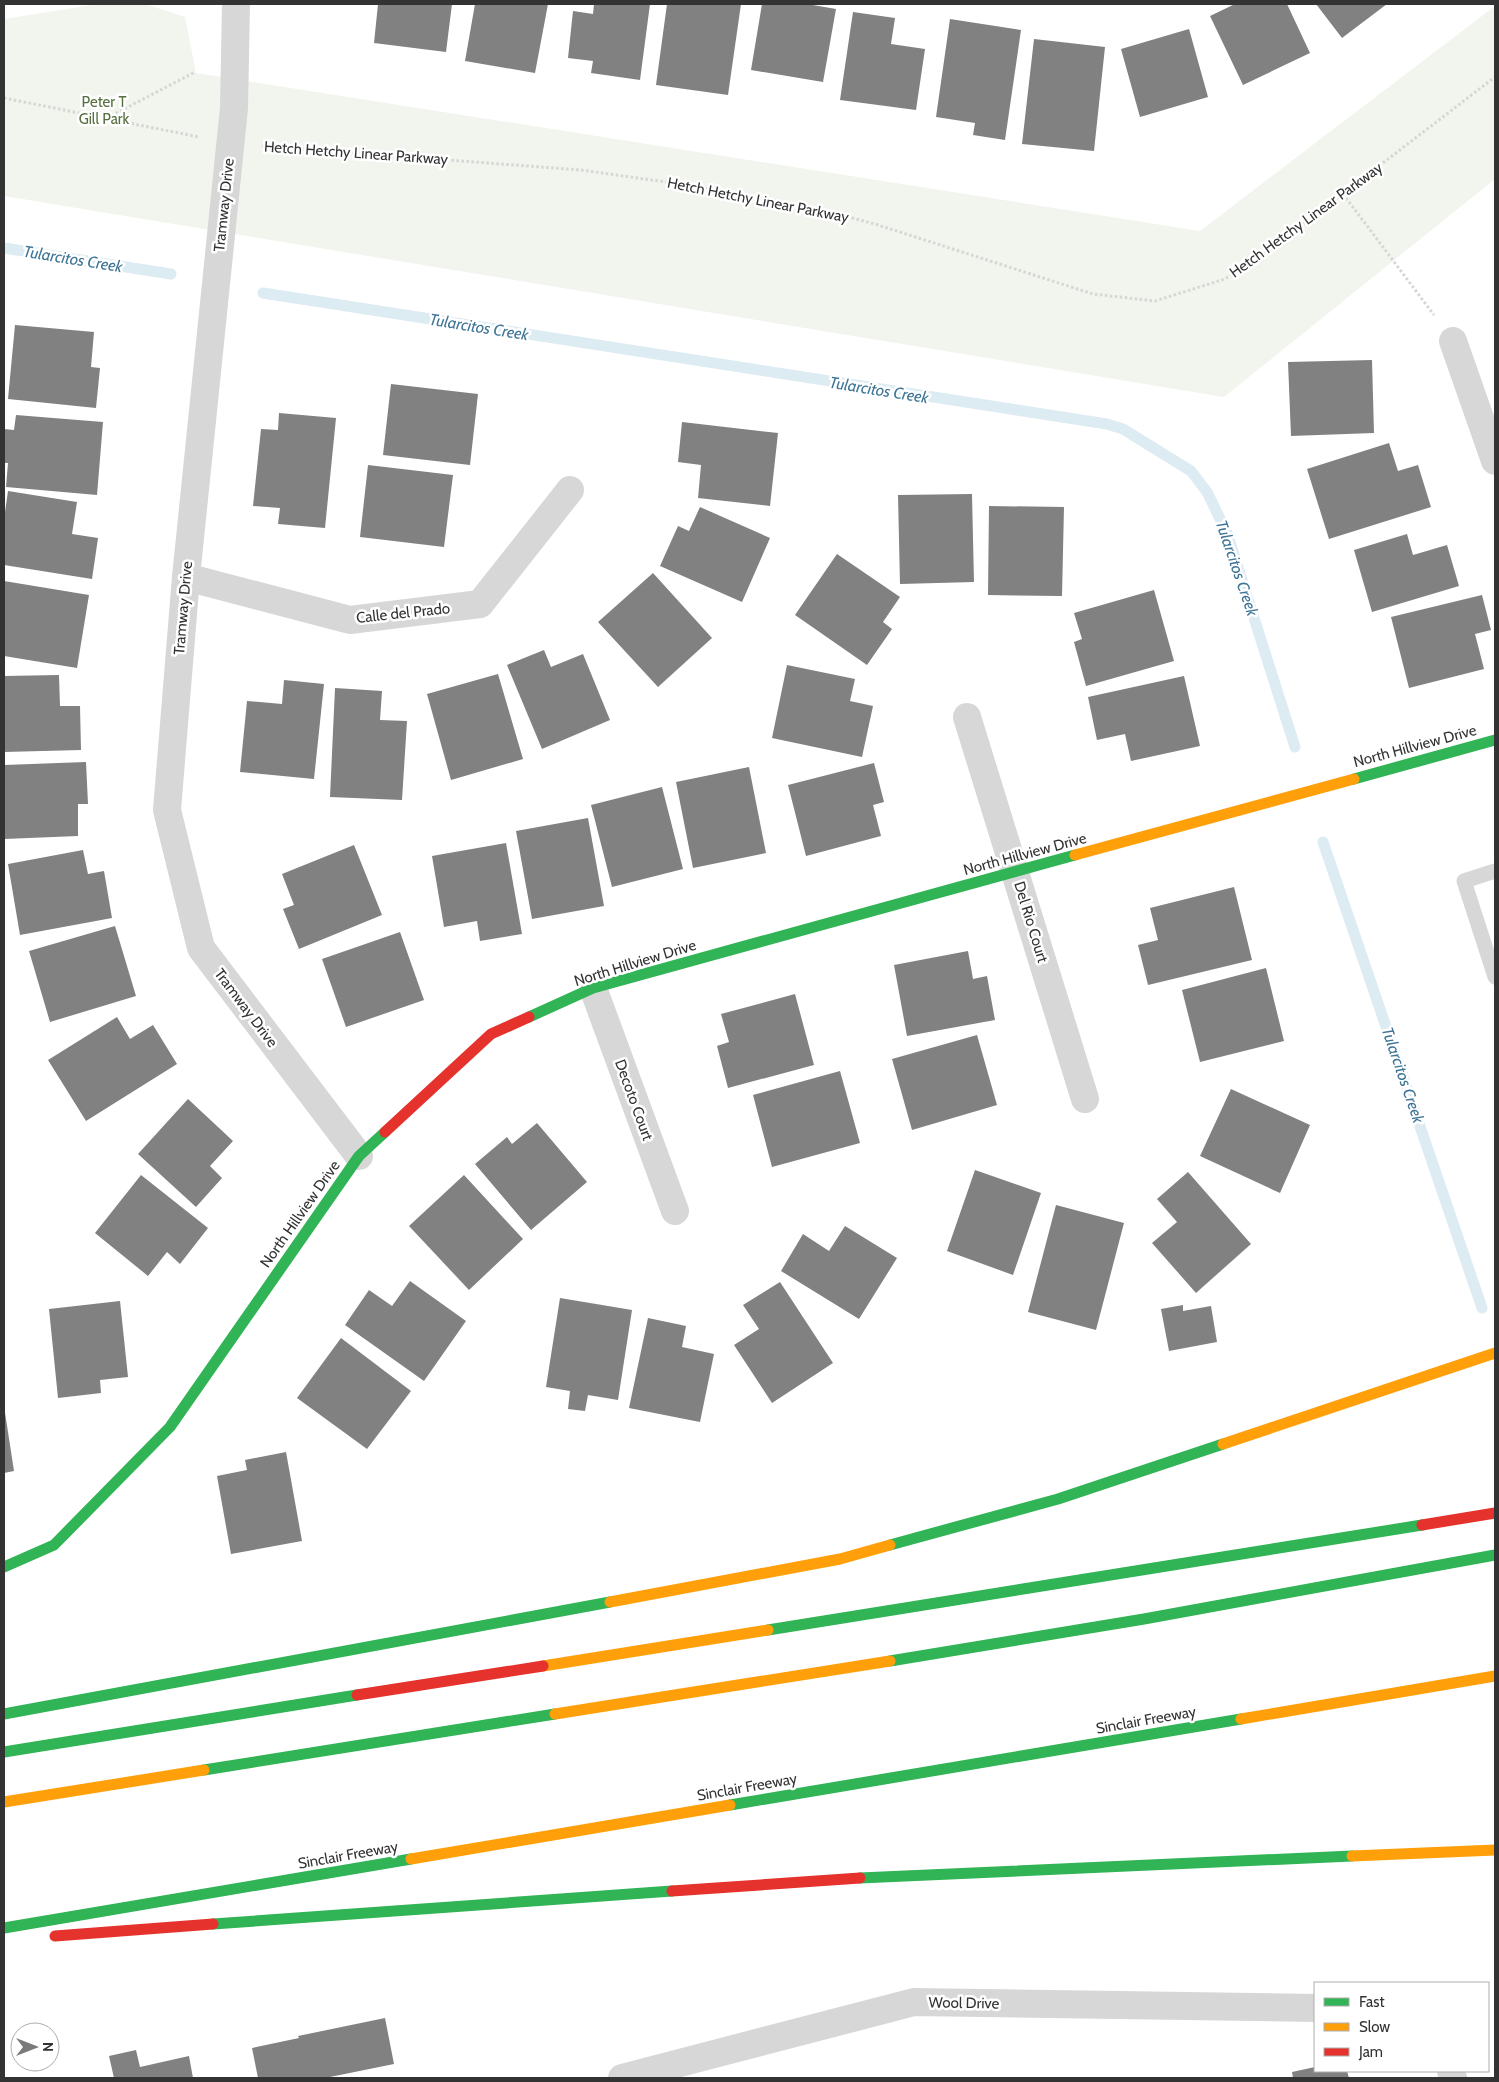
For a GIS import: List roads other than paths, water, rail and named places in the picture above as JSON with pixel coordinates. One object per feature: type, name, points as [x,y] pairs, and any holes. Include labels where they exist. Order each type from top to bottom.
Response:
[{"type":"main road","name":"North Hillview Drive","points":[[4,1567],[54,1545],[170,1426],[359,1156],[491,1034],[593,988],[1495,740]]},
{"type":"main road","points":[[4,1714],[840,1559],[1058,1498],[1495,1353]]},
{"type":"main road","points":[[4,1752],[1495,1513]]},
{"type":"main road","points":[[4,1802],[940,1653],[1144,1619],[1495,1555]]},
{"type":"main road","name":"Sinclair Freeway","points":[[4,1928],[1495,1676]]},
{"type":"main road","points":[[43,1937],[837,1880],[1495,1850]]},
{"type":"street","name":"Tramway Drive","points":[[236,4],[234,108],[186,576],[167,810],[201,948],[359,1156]]},
{"type":"street","points":[[1453,341],[1495,461]]},
{"type":"street","name":"Calle del Prado","points":[[186,576],[350,620],[480,604],[570,490]]},
{"type":"street","name":"Del Rio Court","points":[[967,717],[1085,1099]]},
{"type":"street","name":"Decoto Court","points":[[593,988],[675,1212]]},
{"type":"street","name":"Wool Drive","points":[[622,2078],[914,2002],[1314,2008]]},
{"type":"lane","points":[[1495,871],[1464,881],[1495,977]]},
{"type":"waterway","name":"Tularcitos Creek","points":[[4,248],[171,274]]},
{"type":"waterway","name":"Tularcitos Creek","points":[[263,293],[1107,424],[1123,429],[1191,471],[1207,492],[1227,533],[1295,747]]},
{"type":"waterway","name":"Tularcitos Creek","points":[[1323,842],[1482,1308]]},
{"type":"park label","name":"Peter T Gill Park","points":[[104,110]]}]
